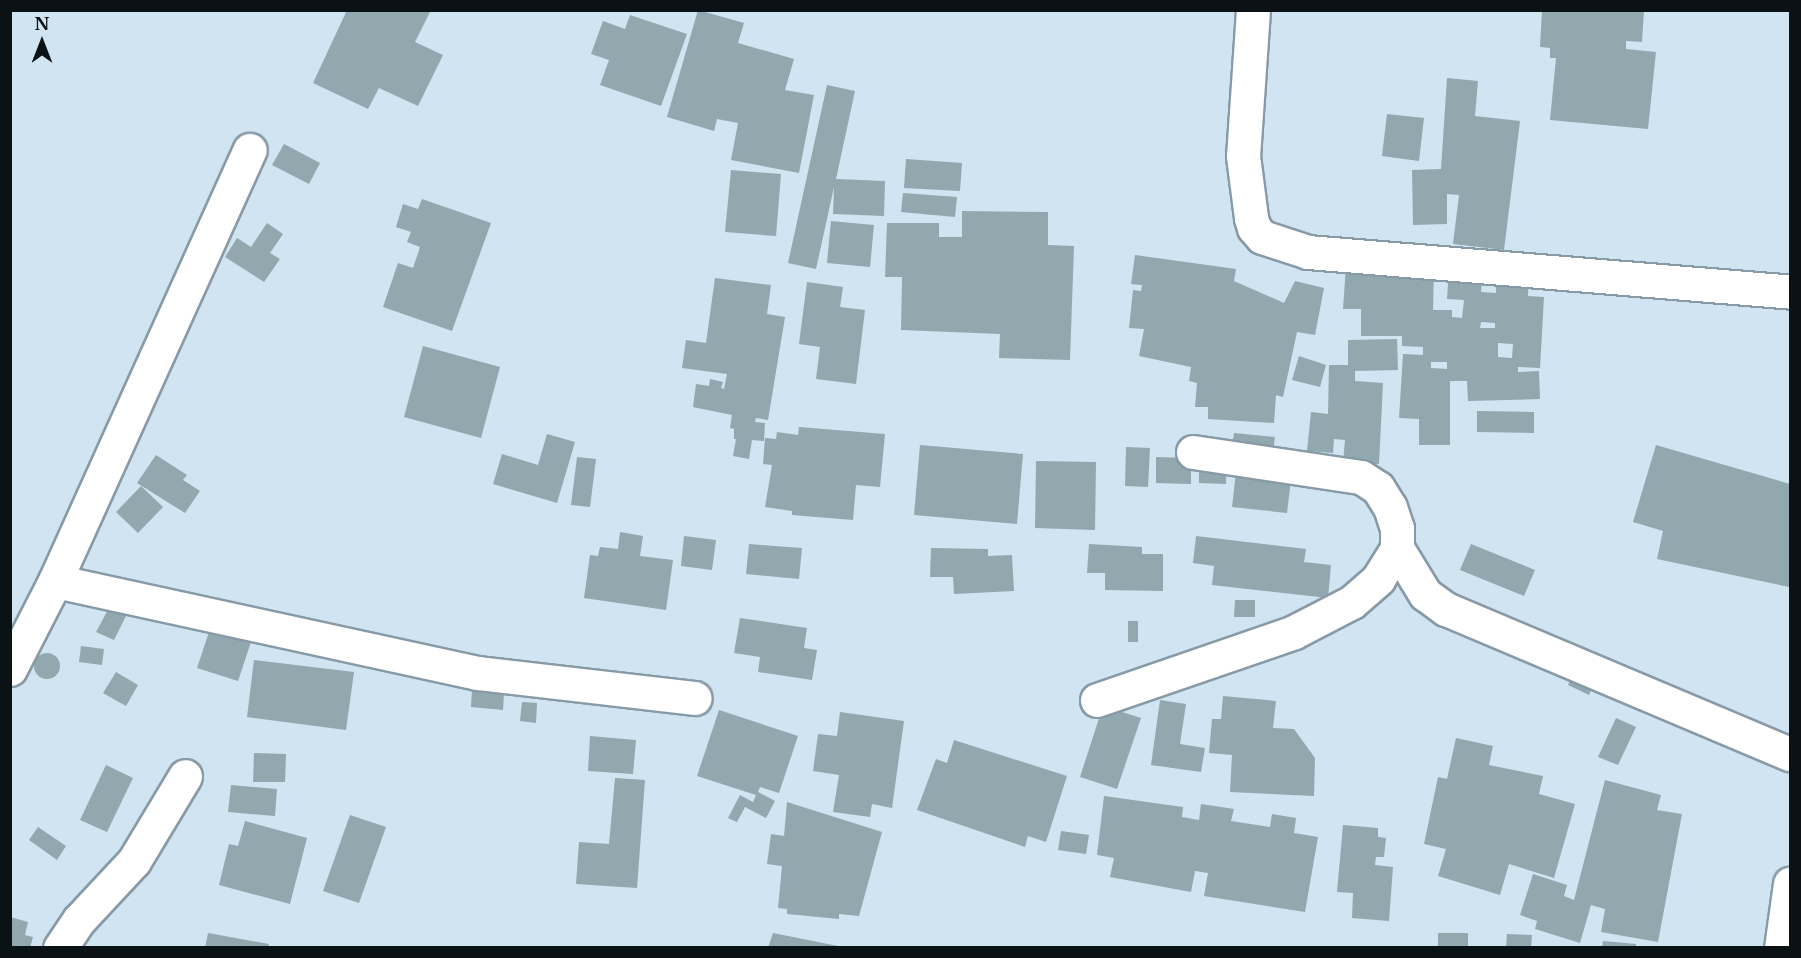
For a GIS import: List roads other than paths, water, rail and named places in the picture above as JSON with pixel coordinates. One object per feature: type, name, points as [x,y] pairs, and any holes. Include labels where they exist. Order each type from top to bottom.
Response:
[{"type":"street","points":[[1253,10],[1243,156],[1251,218],[1254,228],[1262,237],[1308,252],[1791,292]]},
{"type":"street","points":[[10,669],[55,581],[250,150]]},
{"type":"street","points":[[1192,452],[1360,477],[1378,488],[1390,507],[1397,528],[1397,548],[1425,594],[1446,609],[1791,754]]},
{"type":"street","points":[[1097,700],[1294,632],[1352,602],[1378,579],[1397,548]]},
{"type":"street","points":[[55,581],[478,673],[695,698]]},
{"type":"street","points":[[60,948],[79,920],[134,861],[184,776]]},
{"type":"street","points":[[1781,948],[1791,884]]}]
